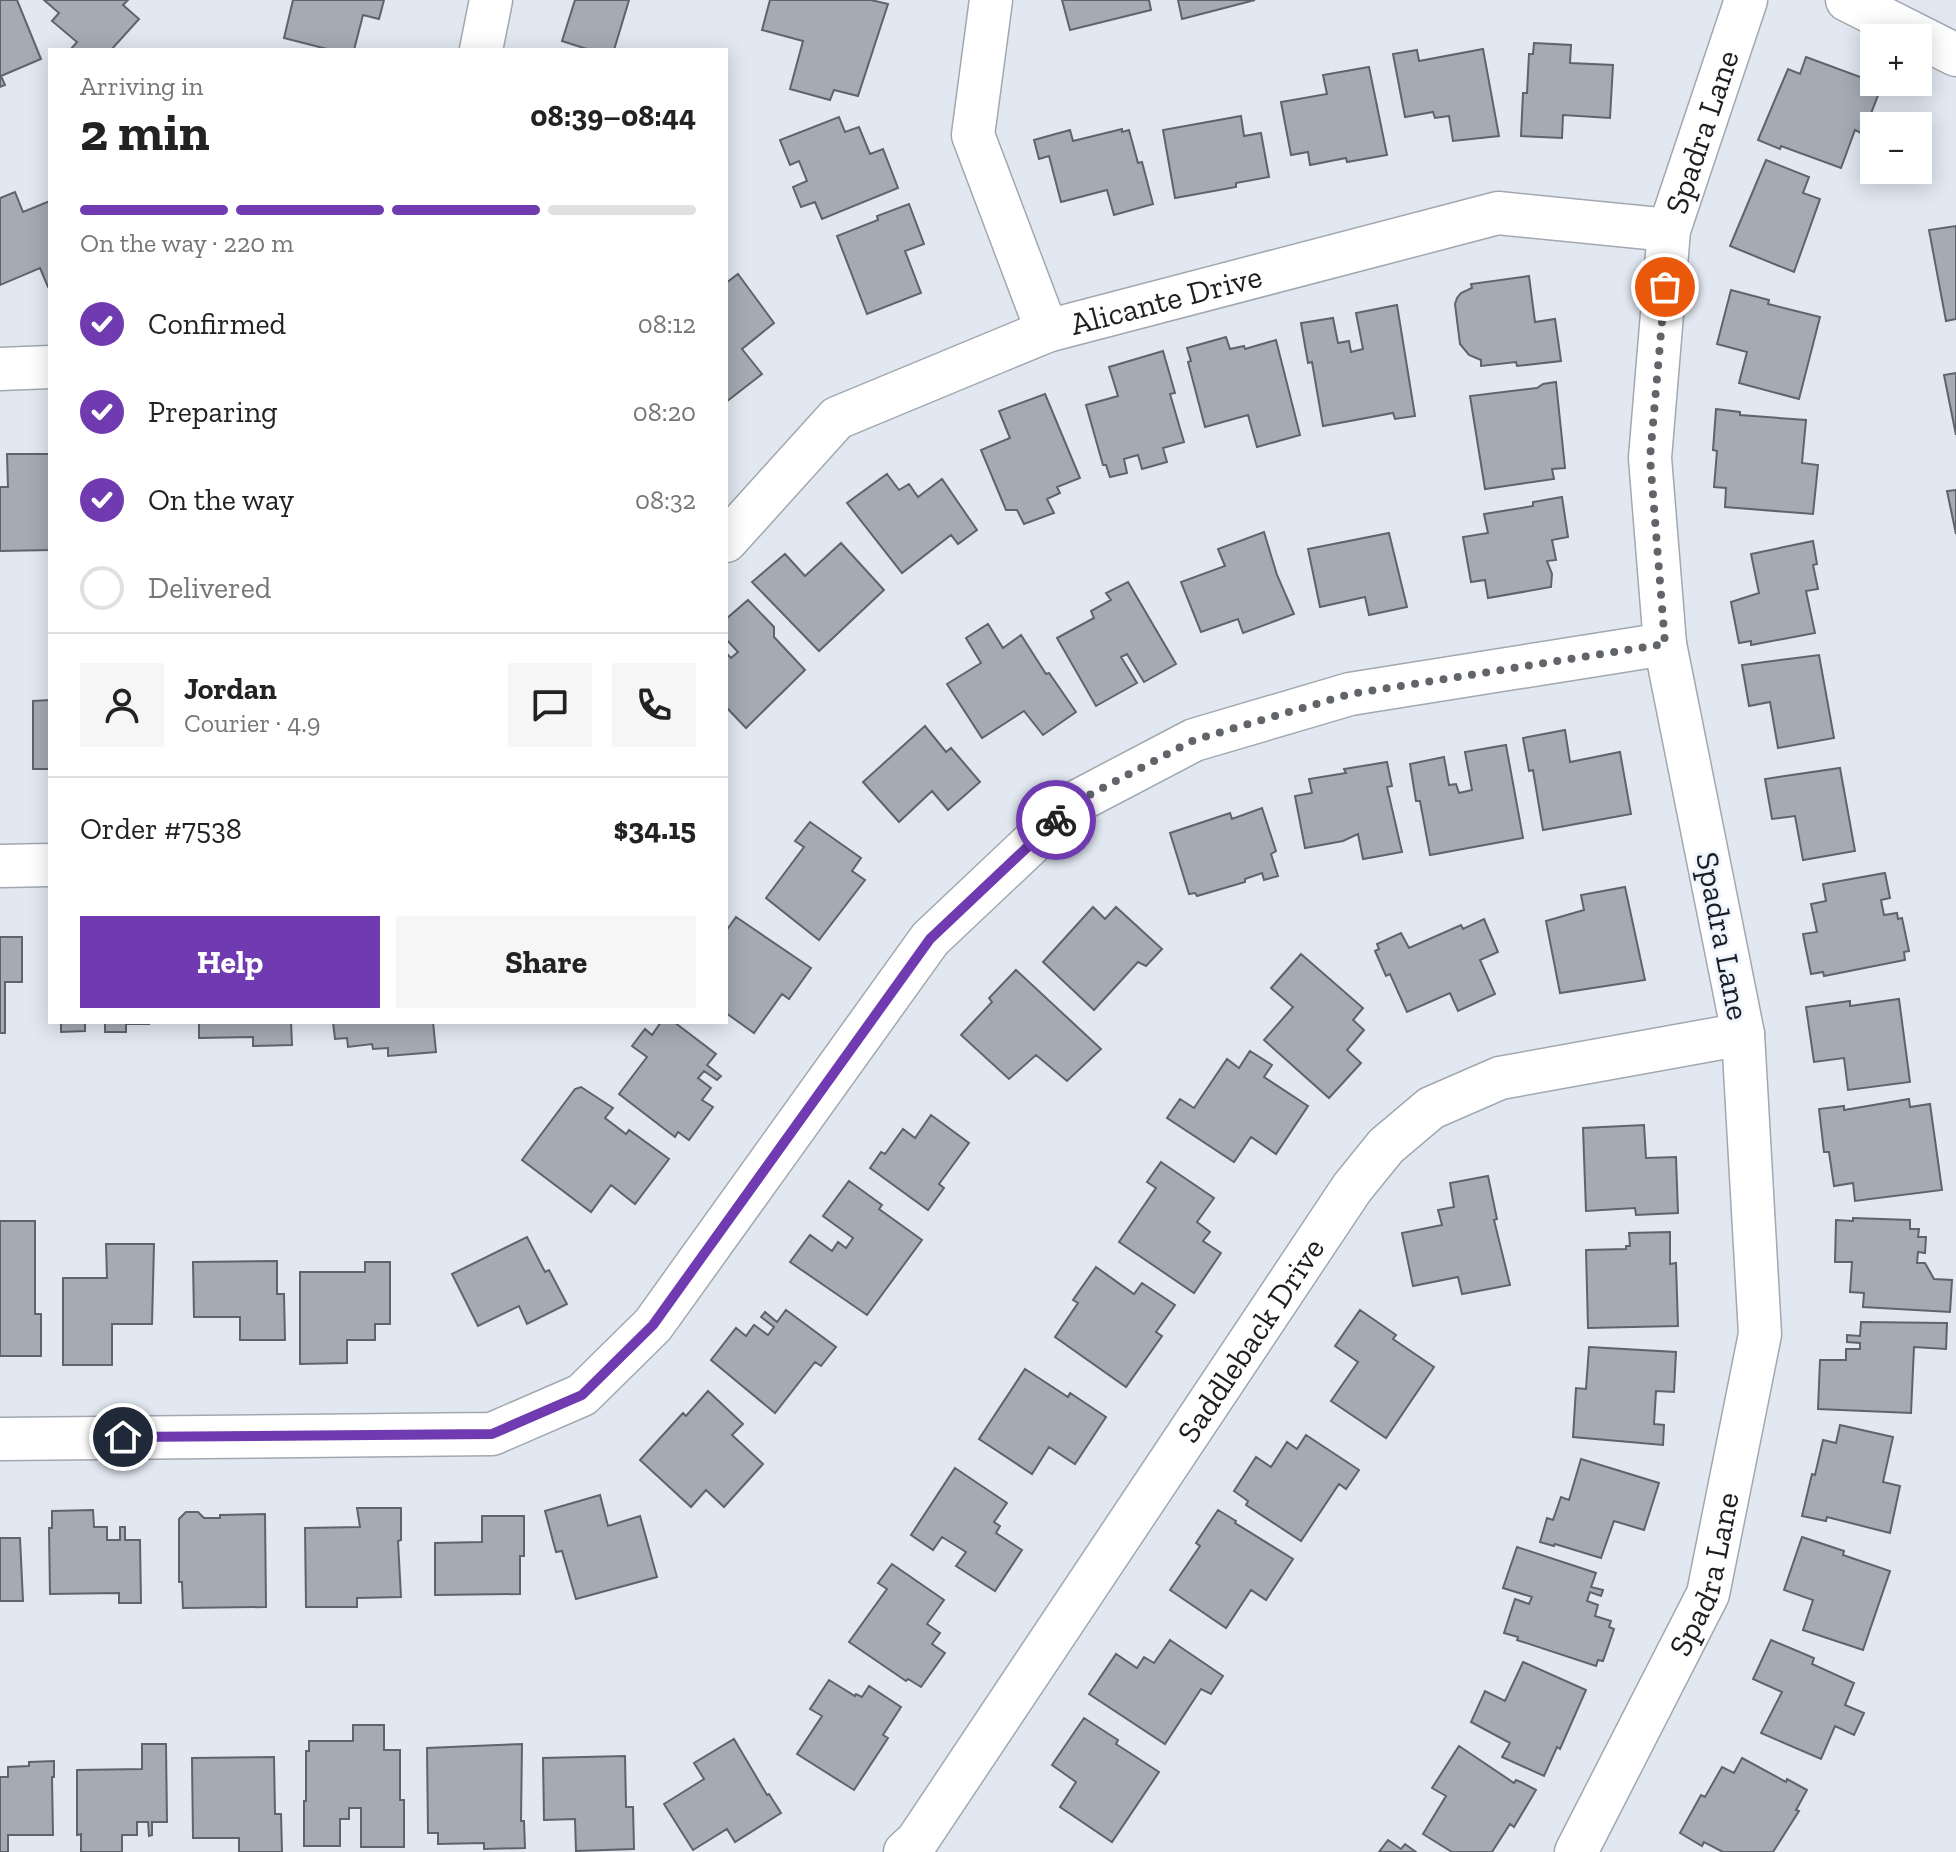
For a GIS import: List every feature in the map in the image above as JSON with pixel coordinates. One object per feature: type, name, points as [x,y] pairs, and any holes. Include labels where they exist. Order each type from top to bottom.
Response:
[{"type":"street","points":[[481,48],[491,0]]},
{"type":"street","points":[[991,0],[973,135],[1047,331]]},
{"type":"street","name":"Spadra Lane","points":[[1576,1852],[1708,1594],[1760,1334],[1743,1034],[1665,644],[1650,458],[1669,230],[1746,0]]},
{"type":"street","points":[[1847,0],[1956,55]]},
{"type":"street","name":"Alicante Drive","points":[[728,539],[837,418],[1047,331],[1498,213],[1669,230]]},
{"type":"street","points":[[0,369],[48,367]]},
{"type":"street","points":[[0,1439],[492,1434],[582,1395],[653,1325],[930,939],[1074,803],[1194,740],[1350,694],[1665,644]]},
{"type":"street","points":[[0,866],[48,865]]},
{"type":"street","name":"Saddleback Drive","points":[[905,1852],[925,1828],[1352,1188],[1386,1146],[1431,1108],[1500,1078],[1743,1034]]},
{"type":"building","points":[[0,0],[17,0],[41,59],[1,76],[5,85],[0,87]]},
{"type":"building","points":[[44,0],[128,0],[123,5],[139,19],[113,48],[72,48],[77,42],[52,21],[59,13]]},
{"type":"building","points":[[293,0],[384,0],[379,19],[363,15],[355,48],[323,48],[284,38]]},
{"type":"building","points":[[575,0],[629,0],[615,48],[584,48],[562,41]]},
{"type":"building","points":[[770,0],[871,0],[888,4],[858,96],[834,90],[830,100],[790,89],[803,41],[762,30]]},
{"type":"building","points":[[1062,0],[1149,0],[1151,10],[1070,30]]},
{"type":"building","points":[[1178,0],[1255,0],[1182,19]]},
{"type":"building","points":[[1534,43],[1571,45],[1570,63],[1613,65],[1610,118],[1563,115],[1562,138],[1521,136],[1523,93],[1527,93],[1529,54],[1533,54]]},
{"type":"building","points":[[1483,49],[1499,136],[1453,141],[1449,116],[1435,118],[1433,112],[1405,117],[1393,54],[1417,50],[1419,61]]},
{"type":"building","points":[[1806,57],[1860,77],[1860,96],[1878,96],[1872,112],[1860,112],[1860,132],[1855,130],[1841,168],[1758,140],[1788,69],[1800,74]]},
{"type":"building","points":[[1369,67],[1387,155],[1310,165],[1308,152],[1291,155],[1281,102],[1327,94],[1323,75]]},
{"type":"building","points":[[1241,116],[1244,136],[1261,133],[1269,177],[1236,183],[1236,187],[1175,198],[1163,130]]},
{"type":"building","points":[[839,117],[845,132],[859,127],[870,154],[883,149],[898,188],[822,219],[815,202],[801,207],[793,187],[807,181],[799,161],[790,165],[780,140]]},
{"type":"building","points":[[1122,129],[1122,132],[1129,130],[1138,163],[1142,162],[1153,204],[1114,215],[1107,190],[1061,202],[1049,156],[1039,159],[1034,140],[1070,130],[1073,141]]},
{"type":"building","points":[[1766,160],[1809,177],[1803,193],[1820,199],[1794,272],[1730,246]]},
{"type":"building","points":[[15,192],[23,212],[48,202],[48,287],[40,268],[0,285],[0,198]]},
{"type":"building","points":[[909,204],[924,244],[905,251],[921,293],[867,314],[837,236]]},
{"type":"building","points":[[1956,226],[1956,319],[1946,321],[1929,230]]},
{"type":"building","points":[[738,274],[774,323],[742,349],[762,374],[728,400],[728,282]]},
{"type":"building","points":[[1529,276],[1535,322],[1555,319],[1561,361],[1481,366],[1481,360],[1469,355],[1460,344],[1457,298],[1472,288],[1471,284]]},
{"type":"building","points":[[1731,290],[1769,300],[1768,304],[1820,317],[1799,399],[1739,383],[1747,352],[1717,344]]},
{"type":"building","points":[[1397,305],[1415,416],[1395,419],[1393,413],[1323,426],[1312,362],[1308,363],[1301,323],[1333,318],[1338,343],[1349,341],[1351,352],[1363,349],[1356,313]]},
{"type":"building","points":[[1226,337],[1230,349],[1244,346],[1245,349],[1276,340],[1300,435],[1257,447],[1248,415],[1205,427],[1187,348]]},
{"type":"building","points":[[1163,351],[1175,393],[1170,394],[1184,442],[1163,448],[1167,462],[1142,469],[1138,455],[1124,459],[1127,473],[1110,477],[1106,465],[1103,465],[1086,405],[1118,396],[1109,367]]},
{"type":"building","points":[[1956,373],[1956,435],[1944,375]]},
{"type":"building","points":[[1556,382],[1565,468],[1552,469],[1554,479],[1485,489],[1470,396],[1537,388]]},
{"type":"building","points":[[1045,394],[1080,478],[1057,487],[1060,493],[1047,499],[1054,513],[1024,524],[1017,510],[1006,510],[981,450],[1010,438],[999,411]]},
{"type":"building","points":[[1716,409],[1740,412],[1740,415],[1806,420],[1802,463],[1818,465],[1813,514],[1725,507],[1726,488],[1714,487]]},
{"type":"building","points":[[7,454],[48,454],[48,550],[0,551],[0,487],[8,487]]},
{"type":"building","points":[[887,474],[899,490],[909,484],[918,497],[942,479],[977,530],[958,544],[951,535],[902,573],[847,503]]},
{"type":"building","points":[[1956,490],[1956,534],[1947,491]]},
{"type":"building","points":[[1562,497],[1568,537],[1552,540],[1556,560],[1547,561],[1552,574],[1551,587],[1488,598],[1485,580],[1471,582],[1463,537],[1488,533],[1484,514],[1533,506],[1533,502]]},
{"type":"building","points":[[1264,532],[1277,575],[1294,614],[1243,633],[1238,619],[1201,632],[1181,582],[1225,566],[1218,549]]},
{"type":"building","points":[[1389,533],[1407,607],[1369,615],[1365,597],[1320,607],[1308,549]]},
{"type":"building","points":[[1813,541],[1817,564],[1813,565],[1818,589],[1806,591],[1815,633],[1751,645],[1751,641],[1739,643],[1731,602],[1759,593],[1751,554]]},
{"type":"building","points":[[841,543],[884,590],[819,651],[752,582],[785,554],[805,576]]},
{"type":"building","points":[[1128,582],[1176,664],[1144,682],[1127,654],[1121,657],[1137,683],[1096,706],[1057,638],[1094,618],[1091,611],[1111,600],[1106,593]]},
{"type":"building","points":[[748,600],[774,627],[774,637],[805,670],[746,728],[728,709],[728,655],[731,658],[738,652],[728,641],[728,617]]},
{"type":"building","points":[[988,624],[1003,648],[1021,635],[1076,712],[1043,735],[1024,711],[982,738],[947,684],[981,663],[966,638]]},
{"type":"building","points":[[1819,655],[1834,738],[1778,748],[1770,702],[1749,706],[1742,665]]},
{"type":"building","points":[[48,700],[48,769],[33,769],[33,701]]},
{"type":"building","points":[[925,726],[946,752],[951,748],[980,782],[948,810],[932,791],[899,822],[863,782]]},
{"type":"building","points":[[1565,730],[1570,762],[1620,752],[1631,814],[1543,830],[1533,770],[1529,771],[1523,738]]},
{"type":"building","points":[[1506,745],[1523,838],[1430,855],[1410,764],[1444,757],[1449,785],[1456,784],[1459,793],[1472,790],[1465,752]]},
{"type":"building","points":[[1387,762],[1392,786],[1387,787],[1402,852],[1363,859],[1358,834],[1343,841],[1305,848],[1295,796],[1312,793],[1309,779]]},
{"type":"building","points":[[1840,768],[1855,851],[1803,860],[1795,816],[1772,819],[1765,779]]},
{"type":"building","points":[[1262,808],[1276,851],[1271,854],[1278,876],[1264,880],[1262,873],[1245,879],[1245,882],[1197,896],[1195,893],[1189,894],[1170,833],[1230,813],[1232,819]]},
{"type":"building","points":[[810,822],[861,858],[852,871],[865,880],[819,940],[766,898],[804,847],[795,841]]},
{"type":"building","points":[[1885,873],[1890,898],[1881,900],[1884,915],[1897,913],[1898,919],[1902,918],[1909,951],[1904,952],[1905,960],[1824,976],[1823,972],[1811,974],[1803,934],[1817,932],[1811,904],[1826,901],[1823,884]]},
{"type":"building","points":[[1625,887],[1645,980],[1560,993],[1546,921],[1584,910],[1581,895]]},
{"type":"building","points":[[1093,907],[1105,919],[1116,907],[1162,949],[1146,966],[1138,962],[1094,1010],[1043,962]]},
{"type":"building","points":[[736,917],[811,968],[789,999],[782,994],[754,1033],[728,1014],[728,928]]},
{"type":"building","points":[[1484,919],[1498,952],[1480,960],[1495,994],[1458,1011],[1450,993],[1407,1012],[1390,974],[1386,976],[1375,951],[1379,949],[1377,944],[1401,933],[1409,948],[1461,925],[1463,929]]},
{"type":"building","points":[[0,937],[22,937],[22,982],[5,982],[5,1033],[0,1033]]},
{"type":"building","points":[[1301,954],[1363,1008],[1353,1020],[1364,1030],[1347,1050],[1361,1063],[1329,1098],[1264,1040],[1293,1007],[1271,988]]},
{"type":"building","points":[[1016,970],[1101,1049],[1067,1081],[1036,1055],[1009,1079],[961,1035],[992,1002],[989,998]]},
{"type":"building","points":[[1899,999],[1910,1082],[1848,1090],[1844,1058],[1814,1062],[1806,1007],[1850,1001],[1850,1006]]},
{"type":"building","points":[[61,1024],[85,1024],[85,1031],[61,1032]]},
{"type":"building","points":[[105,1024],[126,1024],[126,1032],[105,1032]]},
{"type":"building","points":[[199,1024],[291,1024],[292,1045],[253,1046],[253,1037],[199,1038]]},
{"type":"building","points":[[333,1024],[433,1024],[436,1052],[388,1056],[388,1048],[373,1049],[372,1044],[348,1047],[347,1038],[335,1039]]},
{"type":"building","points":[[660,1024],[677,1024],[716,1054],[707,1065],[721,1076],[717,1080],[704,1071],[698,1078],[711,1088],[702,1100],[713,1107],[689,1140],[678,1132],[675,1137],[619,1094],[647,1057],[632,1046],[645,1029],[652,1035]]},
{"type":"building","points":[[1250,1051],[1272,1065],[1264,1077],[1308,1106],[1276,1154],[1251,1137],[1234,1162],[1167,1118],[1180,1099],[1194,1108],[1227,1059],[1239,1068]]},
{"type":"building","points":[[581,1087],[613,1108],[605,1118],[626,1134],[629,1130],[669,1159],[635,1204],[611,1185],[591,1212],[522,1160],[575,1089]]},
{"type":"building","points":[[1909,1099],[1910,1107],[1930,1104],[1942,1190],[1855,1201],[1853,1183],[1834,1186],[1829,1152],[1824,1152],[1819,1109],[1844,1106],[1844,1110]]},
{"type":"building","points":[[931,1115],[969,1143],[939,1184],[944,1188],[928,1210],[870,1168],[881,1152],[885,1154],[903,1129],[915,1138]]},
{"type":"building","points":[[1644,1125],[1646,1158],[1676,1157],[1678,1213],[1636,1215],[1635,1208],[1586,1211],[1583,1128]]},
{"type":"building","points":[[1161,1162],[1214,1198],[1197,1222],[1210,1232],[1203,1241],[1221,1253],[1194,1293],[1119,1242],[1156,1188],[1147,1182]]},
{"type":"building","points":[[1488,1176],[1497,1219],[1494,1220],[1510,1285],[1462,1294],[1458,1277],[1413,1286],[1402,1233],[1442,1225],[1438,1210],[1454,1207],[1450,1183]]},
{"type":"building","points":[[849,1181],[882,1205],[879,1209],[922,1240],[867,1315],[790,1262],[810,1235],[832,1251],[838,1242],[846,1248],[853,1238],[823,1216]]},
{"type":"building","points":[[1853,1218],[1910,1220],[1910,1229],[1919,1229],[1918,1237],[1926,1237],[1925,1253],[1918,1252],[1917,1263],[1925,1263],[1934,1279],[1952,1280],[1950,1312],[1863,1307],[1864,1293],[1850,1292],[1852,1262],[1835,1262],[1836,1220],[1853,1221]]},
{"type":"building","points":[[0,1221],[35,1221],[35,1314],[41,1314],[41,1356],[0,1356]]},
{"type":"building","points":[[1670,1232],[1670,1264],[1676,1263],[1678,1326],[1588,1328],[1586,1250],[1626,1249],[1630,1246],[1629,1233]]},
{"type":"building","points":[[527,1237],[545,1272],[549,1270],[567,1304],[527,1324],[519,1306],[478,1326],[452,1274]]},
{"type":"building","points":[[106,1244],[154,1244],[152,1324],[112,1324],[112,1365],[63,1365],[63,1278],[107,1278]]},
{"type":"building","points":[[277,1261],[277,1294],[284,1294],[285,1340],[240,1340],[240,1317],[194,1317],[193,1262]]},
{"type":"building","points":[[365,1262],[390,1262],[390,1324],[375,1324],[375,1340],[347,1340],[347,1363],[300,1364],[300,1272],[365,1272]]},
{"type":"building","points":[[1096,1267],[1134,1294],[1142,1283],[1175,1305],[1156,1332],[1162,1336],[1126,1387],[1055,1337],[1078,1303],[1073,1300]]},
{"type":"building","points":[[786,1310],[836,1347],[821,1366],[815,1362],[775,1413],[711,1360],[736,1328],[746,1336],[754,1325],[768,1335],[774,1327],[761,1317],[765,1312],[777,1322]]},
{"type":"building","points":[[1360,1310],[1396,1335],[1393,1339],[1434,1367],[1386,1438],[1331,1401],[1358,1362],[1335,1346]]},
{"type":"building","points":[[1861,1322],[1947,1323],[1946,1349],[1914,1347],[1911,1413],[1818,1409],[1820,1360],[1846,1360],[1846,1349],[1860,1349],[1860,1343],[1847,1342],[1847,1335],[1860,1336]]},
{"type":"building","points":[[1589,1347],[1676,1352],[1674,1392],[1656,1391],[1654,1424],[1664,1425],[1663,1445],[1573,1437],[1576,1388],[1586,1389]]},
{"type":"building","points":[[1025,1369],[1106,1417],[1075,1464],[1049,1447],[1032,1474],[979,1439]]},
{"type":"building","points":[[708,1391],[743,1424],[732,1435],[763,1464],[724,1507],[706,1490],[691,1507],[640,1460]]},
{"type":"building","points":[[1840,1425],[1893,1437],[1883,1482],[1900,1486],[1890,1533],[1827,1517],[1826,1521],[1802,1516],[1823,1440],[1836,1443]]},
{"type":"building","points":[[1306,1435],[1359,1470],[1346,1489],[1339,1484],[1301,1541],[1246,1505],[1248,1501],[1234,1491],[1256,1457],[1271,1467],[1287,1442],[1297,1449]]},
{"type":"building","points":[[1581,1459],[1659,1483],[1644,1530],[1614,1521],[1601,1558],[1540,1542],[1547,1518],[1553,1520],[1561,1497],[1569,1500]]},
{"type":"building","points":[[955,1468],[1007,1503],[994,1522],[1000,1526],[996,1533],[1022,1550],[995,1591],[956,1566],[966,1552],[942,1537],[933,1550],[911,1535]]},
{"type":"building","points":[[600,1495],[608,1526],[640,1516],[657,1577],[576,1599],[562,1551],[556,1552],[545,1511]]},
{"type":"building","points":[[357,1508],[401,1508],[401,1540],[398,1541],[401,1597],[357,1598],[357,1607],[306,1607],[305,1528],[360,1527]]},
{"type":"building","points":[[93,1510],[94,1527],[107,1527],[107,1540],[120,1540],[120,1527],[125,1527],[125,1540],[140,1540],[141,1603],[119,1603],[119,1593],[50,1594],[49,1528],[52,1528],[52,1511]]},
{"type":"building","points":[[1218,1510],[1293,1559],[1266,1600],[1251,1590],[1226,1628],[1170,1590],[1200,1546],[1196,1543]]},
{"type":"building","points":[[186,1512],[198,1512],[204,1518],[265,1514],[266,1607],[183,1608],[182,1582],[179,1582],[179,1519]]},
{"type":"building","points":[[482,1516],[524,1516],[520,1594],[435,1595],[435,1543],[482,1542]]},
{"type":"building","points":[[1802,1537],[1890,1571],[1863,1650],[1803,1630],[1813,1600],[1784,1590]]},
{"type":"building","points":[[0,1538],[20,1538],[23,1601],[0,1601]]},
{"type":"building","points":[[1517,1547],[1596,1573],[1591,1587],[1603,1590],[1601,1596],[1590,1592],[1587,1601],[1598,1605],[1595,1616],[1611,1621],[1609,1627],[1614,1629],[1603,1661],[1598,1660],[1596,1666],[1504,1633],[1515,1599],[1529,1604],[1532,1597],[1503,1588]]},
{"type":"building","points":[[892,1564],[944,1600],[927,1624],[940,1633],[932,1644],[945,1653],[921,1687],[908,1679],[906,1681],[849,1642],[887,1589],[878,1583]]},
{"type":"building","points":[[1170,1640],[1223,1676],[1211,1694],[1201,1689],[1165,1744],[1089,1694],[1116,1654],[1137,1668],[1144,1657],[1154,1663]]},
{"type":"building","points":[[1771,1640],[1814,1658],[1812,1664],[1854,1683],[1845,1705],[1864,1713],[1854,1735],[1835,1726],[1821,1759],[1761,1733],[1782,1692],[1753,1679]]},
{"type":"building","points":[[1523,1662],[1586,1690],[1560,1749],[1557,1747],[1544,1776],[1502,1757],[1510,1743],[1471,1722],[1485,1691],[1505,1701]]},
{"type":"building","points":[[829,1680],[855,1696],[862,1697],[869,1686],[901,1707],[883,1735],[888,1738],[854,1790],[797,1754],[822,1716],[810,1709]]},
{"type":"building","points":[[1084,1718],[1118,1740],[1116,1744],[1159,1772],[1112,1842],[1060,1807],[1076,1782],[1052,1765]]},
{"type":"building","points":[[353,1725],[384,1725],[384,1750],[400,1750],[404,1847],[361,1847],[361,1808],[349,1808],[349,1819],[340,1819],[340,1846],[304,1846],[306,1751],[309,1751],[309,1741],[353,1741]]},
{"type":"building","points":[[734,1739],[781,1813],[735,1842],[727,1829],[693,1850],[664,1804],[704,1779],[694,1763]]},
{"type":"building","points":[[142,1744],[166,1744],[167,1822],[152,1822],[152,1835],[149,1836],[148,1822],[137,1822],[137,1835],[122,1835],[122,1852],[81,1852],[81,1834],[77,1835],[77,1770],[142,1769]]},
{"type":"building","points":[[522,1744],[521,1821],[524,1821],[525,1848],[484,1849],[484,1843],[438,1844],[438,1833],[428,1833],[427,1748]]},
{"type":"building","points":[[1459,1746],[1514,1783],[1516,1780],[1536,1790],[1514,1827],[1510,1824],[1492,1852],[1452,1852],[1423,1834],[1446,1796],[1432,1788]]},
{"type":"building","points":[[625,1756],[626,1807],[633,1807],[634,1849],[576,1851],[575,1819],[544,1820],[543,1758]]},
{"type":"building","points":[[274,1757],[275,1814],[281,1814],[282,1852],[239,1852],[239,1838],[193,1838],[192,1758]]},
{"type":"building","points":[[1742,1758],[1807,1790],[1796,1810],[1799,1811],[1773,1852],[1723,1852],[1704,1842],[1702,1846],[1680,1833],[1701,1795],[1705,1797],[1722,1767],[1734,1773]]},
{"type":"building","points":[[54,1761],[53,1835],[8,1835],[8,1852],[0,1852],[0,1777],[8,1777],[8,1767]]},
{"type":"building","points":[[1388,1840],[1401,1849],[1405,1844],[1416,1852],[1379,1852]]},
{"type":"way so far","points":[[1056,820],[1074,803],[1194,740],[1350,694],[1665,644],[1650,458],[1665,287]]},
{"type":"route","points":[[123,1437],[492,1434],[582,1395],[653,1325],[930,939],[1056,820]]}]
